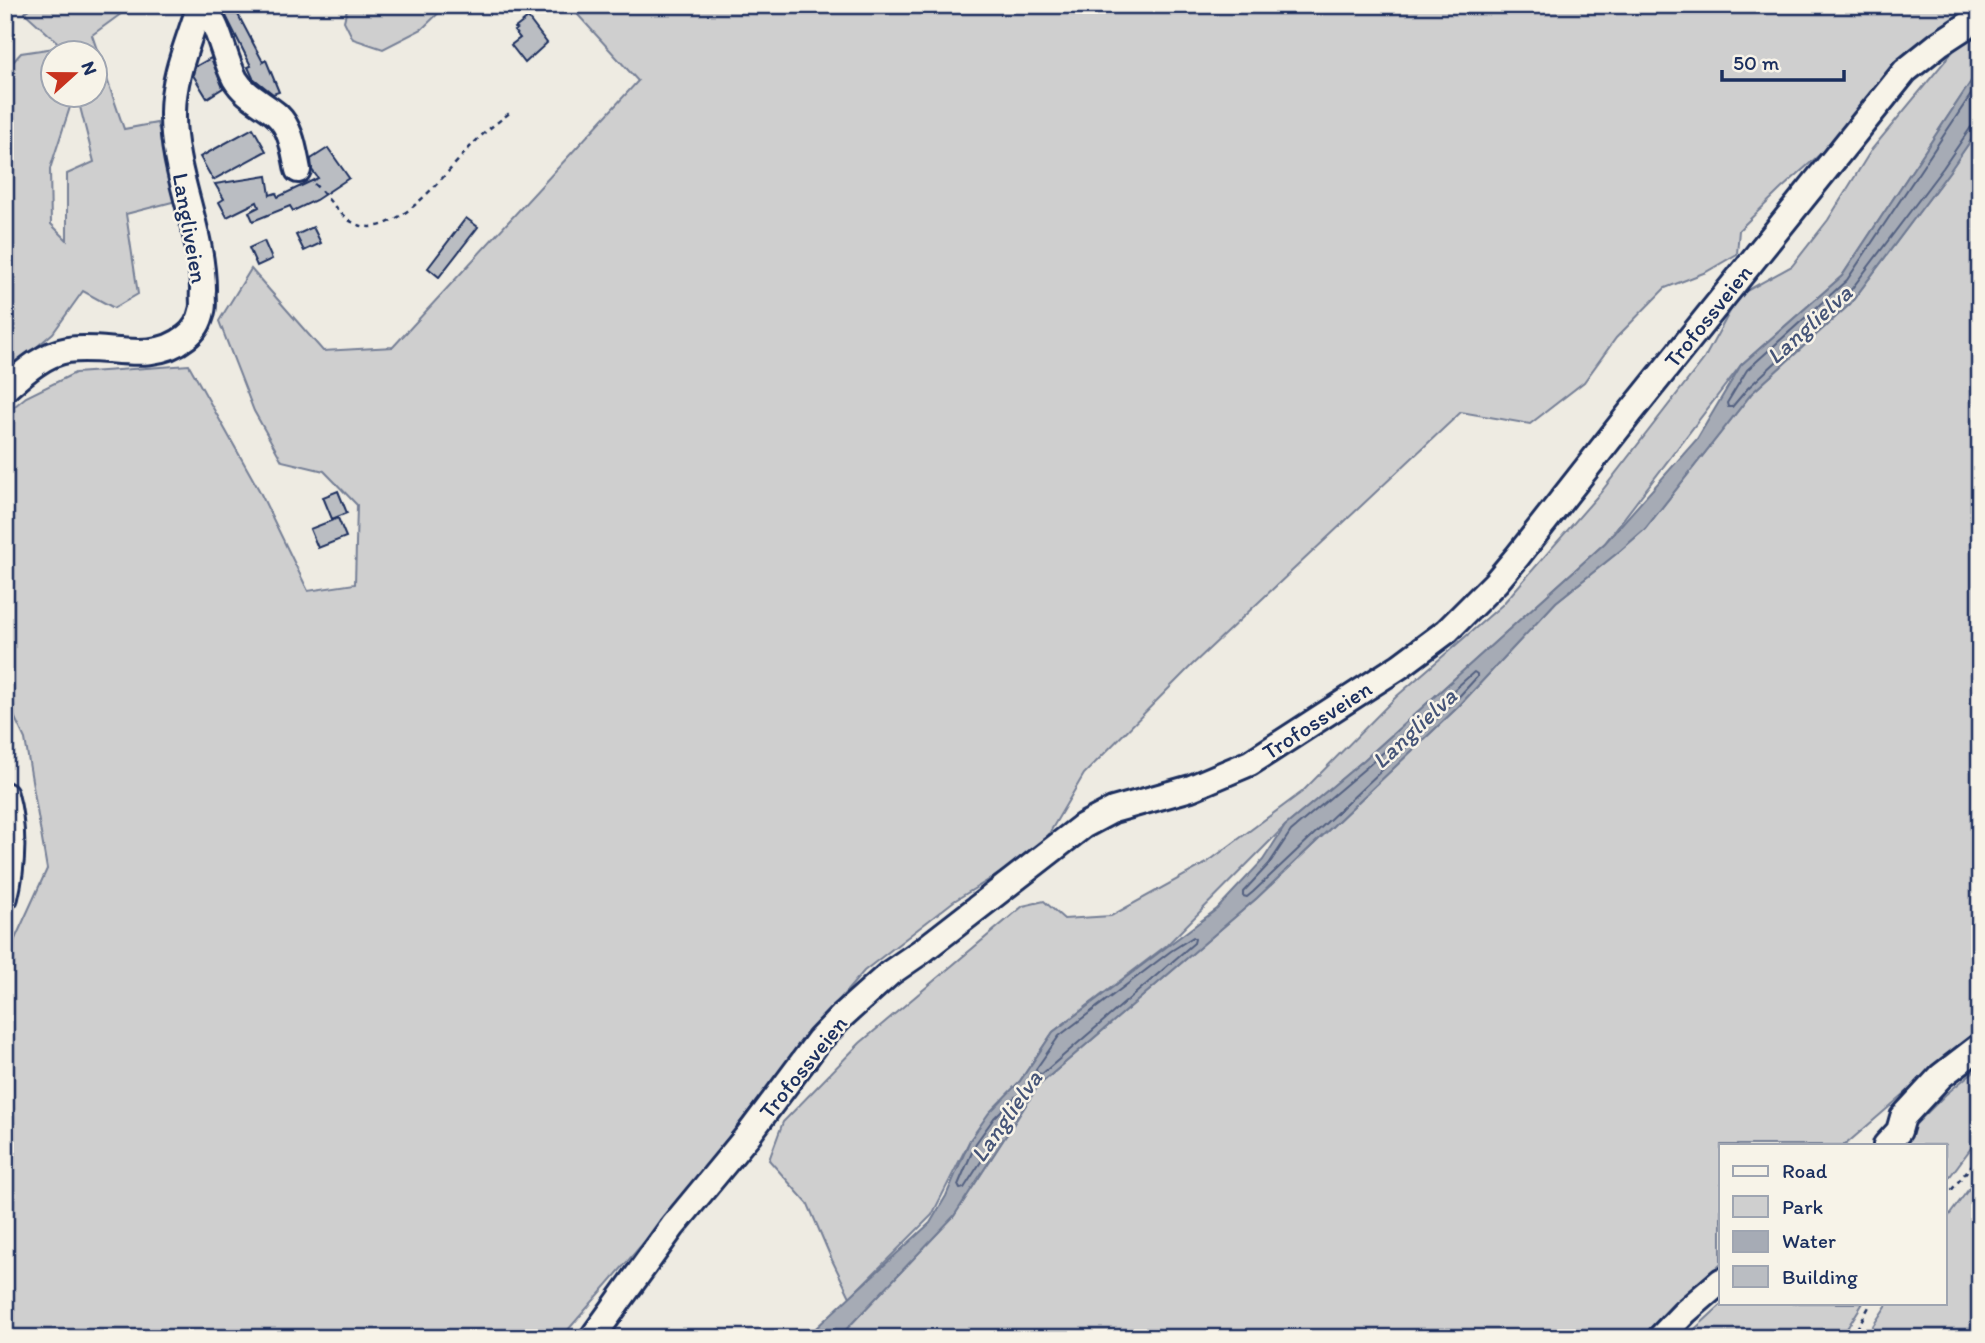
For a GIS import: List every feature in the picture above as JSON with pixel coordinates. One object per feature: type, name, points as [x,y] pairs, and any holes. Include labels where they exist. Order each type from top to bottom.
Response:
[{"type":"street","points":[[200,5],[216,26],[237,82],[246,93],[278,115],[287,127],[298,170]]},
{"type":"street","name":"Langliveien","points":[[5,389],[32,366],[65,351],[90,348],[112,352],[155,352],[183,340],[193,331],[202,310],[203,270],[179,164],[173,116],[177,75],[200,5]]},
{"type":"street","name":"Trofossveien","points":[[592,1338],[673,1226],[749,1134],[819,1040],[880,981],[1083,826],[1114,810],[1191,788],[1250,763],[1400,666],[1430,645],[1465,614],[1517,557],[1905,71],[1940,43],[1980,17]]},
{"type":"street","points":[[5,795],[10,824],[11,876],[5,897]]},
{"type":"street","points":[[1887,1144],[1899,1131],[1903,1117],[1941,1076],[1980,1046]]},
{"type":"street","points":[[1660,1338],[1719,1283]]},
{"type":"path","points":[[298,170],[353,223],[376,227],[394,220],[414,206],[479,137],[512,111]]},
{"type":"path","points":[[1946,1197],[1980,1155]]},
{"type":"path","points":[[1852,1338],[1870,1304]]},
{"type":"green space","points":[[32,5],[133,5],[92,35],[93,38],[53,38],[25,13]]},
{"type":"green space","points":[[348,5],[447,5],[422,29],[383,49],[353,39],[344,21]]},
{"type":"green space","points":[[569,5],[1972,5],[1902,64],[1836,140],[1739,230],[1737,254],[1706,272],[1665,288],[1616,338],[1584,382],[1530,424],[1461,412],[1192,665],[1084,774],[1040,849],[954,901],[864,971],[794,1052],[678,1203],[561,1338],[5,1338],[5,961],[47,869],[25,739],[5,697],[5,414],[26,397],[75,373],[189,365],[259,490],[308,591],[355,584],[357,505],[324,471],[282,461],[254,411],[219,321],[251,269],[323,351],[393,347],[638,81]]},
{"type":"green space","points":[[1980,31],[1980,68],[1842,276],[1741,365],[1605,543],[1364,760],[1285,826],[1167,945],[1053,1032],[1020,1081],[970,1140],[932,1215],[850,1297],[808,1204],[769,1160],[783,1122],[860,1043],[1023,906],[1044,901],[1064,919],[1111,916],[1205,864],[1302,792],[1397,696],[1502,605],[1601,492],[1704,359],[1739,295],[1792,266],[1828,220],[1872,149],[1954,50]]},
{"type":"green space","points":[[38,50],[38,108],[70,108],[50,169],[51,224],[67,240],[67,174],[94,162],[80,108],[108,108],[108,82],[124,129],[157,123],[180,200],[126,214],[138,294],[114,308],[83,291],[53,333],[5,374],[5,71],[21,53]]},
{"type":"green space","points":[[1980,127],[1980,1035],[1948,1056],[1846,1144],[1719,1144],[1719,1265],[1648,1338],[838,1338],[954,1216],[1038,1086],[1257,898],[1458,707],[1556,602],[1645,529],[1752,393],[1850,304]]},
{"type":"green space","points":[[1980,1066],[1980,1136],[1946,1182],[1946,1144],[1896,1144],[1945,1095]]},
{"type":"green space","points":[[1980,1174],[1980,1338],[1865,1338],[1887,1304],[1946,1304],[1946,1220]]},
{"type":"green space","points":[[1722,1304],[1862,1304],[1841,1338],[1685,1338]]},
{"type":"water","name":"Langlielva","points":[[1980,68],[1980,127],[1949,172],[1850,304],[1752,393],[1645,529],[1556,602],[1458,707],[1257,898],[1038,1086],[954,1216],[838,1338],[805,1338],[930,1223],[946,1196],[970,1140],[989,1113],[1020,1081],[1053,1032],[1217,909],[1263,860],[1285,826],[1364,760],[1605,543],[1697,439],[1741,365],[1842,276]]},
{"type":"building","points":[[233,5],[263,62],[266,60],[279,92],[273,94],[253,78],[248,67],[251,66],[222,8]]},
{"type":"building","points":[[528,18],[547,43],[525,63],[511,45],[520,38],[514,31],[517,29],[515,28]]},
{"type":"building","points":[[211,58],[223,88],[207,98],[193,75],[195,67]]},
{"type":"building","points":[[253,128],[266,151],[213,180],[200,157]]},
{"type":"building","points":[[328,148],[349,178],[316,200],[293,211],[290,206],[253,221],[249,212],[259,207],[257,202],[227,217],[219,202],[224,199],[215,184],[267,176],[270,195],[276,193],[278,197],[318,178],[312,170],[311,159]]},
{"type":"building","points":[[466,218],[478,227],[439,277],[428,268]]},
{"type":"building","points":[[313,227],[321,243],[304,251],[296,235]]},
{"type":"building","points":[[264,241],[272,259],[257,266],[249,248]]},
{"type":"building","points":[[338,491],[347,513],[332,519],[323,497]]},
{"type":"building","points":[[338,518],[346,537],[318,548],[310,529]]}]
